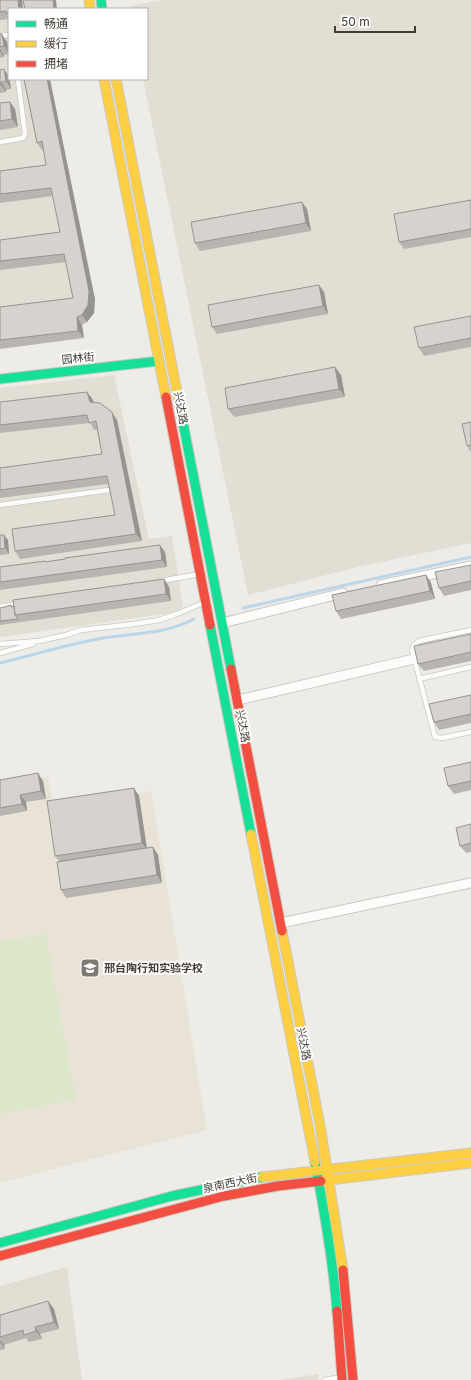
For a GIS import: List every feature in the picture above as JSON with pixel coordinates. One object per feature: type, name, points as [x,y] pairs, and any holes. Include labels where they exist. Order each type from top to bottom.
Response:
[{"type":"main road","name":"兴达路","points":[[104,80],[317,1170],[334,1279],[342,1379]]},
{"type":"main road","name":"兴达路","points":[[116,80],[328,1169],[345,1286],[353,1380]]},
{"type":"main road","name":"园林街","points":[[0,379],[159,361]]},
{"type":"main road","name":"泉南西大街","points":[[0,1244],[214,1186],[261,1177],[471,1153]]},
{"type":"main road","name":"泉南西大街","points":[[0,1256],[209,1200],[263,1188],[471,1164]]},
{"type":"street","points":[[371,587],[471,566]]},
{"type":"street","points":[[222,622],[356,590]]},
{"type":"street","points":[[238,700],[414,659]]},
{"type":"street","points":[[281,923],[471,883]]},
{"type":"lane","points":[[0,142],[23,138],[25,134],[18,80]]},
{"type":"lane","points":[[0,505],[109,490]]},
{"type":"lane","points":[[155,582],[201,574]]},
{"type":"lane","points":[[0,652],[17,649],[82,630],[159,620],[206,602]]},
{"type":"lane","points":[[0,607],[23,603]]},
{"type":"lane","points":[[471,630],[419,641],[414,645],[412,650],[434,737],[442,738],[471,732]]},
{"type":"lane","points":[[0,644],[44,640]]},
{"type":"lane","points":[[419,679],[471,667]]},
{"type":"lane","points":[[325,1380],[342,1379]]},
{"type":"shaded area","points":[[0,0],[26,0],[28,8],[8,8],[8,80],[28,80],[47,149],[78,302],[0,315]]},
{"type":"shaded area","points":[[162,0],[471,0],[471,543],[358,567],[248,595],[143,80],[148,80],[148,8],[129,8],[129,6]]},
{"type":"shaded area","points":[[114,375],[149,539],[172,536],[183,607],[172,613],[0,637],[0,388]]},
{"type":"shaded area","name":"邢台陶行知实验学校","points":[[48,776],[53,805],[151,791],[207,1130],[0,1183],[0,785]]},
{"type":"shaded area","points":[[67,1267],[82,1380],[0,1380],[0,1286]]},
{"type":"shaded area","points":[[318,1374],[318,1380],[281,1380]]},
{"type":"green space","points":[[46,934],[76,1100],[0,1114],[0,942]]},
{"type":"building","points":[[0,0],[18,0],[19,8],[8,8],[8,13],[6,13],[6,11],[0,12]]},
{"type":"building","points":[[23,0],[53,0],[54,8],[25,8]]},
{"type":"building","points":[[0,34],[2,34],[4,46],[0,47]]},
{"type":"building","points":[[4,69],[6,81],[1,82],[0,85],[0,70]]},
{"type":"building","points":[[24,80],[47,80],[89,291],[88,305],[82,315],[77,317],[78,331],[0,340],[0,307],[73,298],[64,254],[0,261],[0,240],[60,232],[51,188],[0,194],[0,171],[46,165],[42,141],[37,143]]},
{"type":"building","points":[[10,102],[12,119],[0,121],[0,103]]},
{"type":"building","points":[[471,200],[471,229],[399,242],[394,214]]},
{"type":"building","points":[[302,202],[306,223],[195,243],[191,222]]},
{"type":"building","points":[[319,285],[323,306],[212,327],[208,305]]},
{"type":"building","points":[[471,316],[471,338],[419,348],[414,327]]},
{"type":"building","points":[[335,367],[339,389],[228,409],[225,388]]},
{"type":"building","points":[[87,392],[90,402],[100,403],[112,412],[136,534],[15,551],[12,529],[115,515],[107,476],[0,490],[0,468],[102,454],[96,421],[89,423],[87,415],[0,425],[0,402]]},
{"type":"building","points":[[471,422],[471,445],[467,446],[462,424]]},
{"type":"building","points":[[0,535],[4,535],[5,548],[0,549]]},
{"type":"building","points":[[160,545],[162,560],[0,582],[0,567]]},
{"type":"building","points":[[471,565],[471,581],[439,588],[435,572]]},
{"type":"building","points":[[426,575],[430,591],[336,611],[332,595]]},
{"type":"building","points":[[164,579],[166,594],[15,615],[13,600]]},
{"type":"building","points":[[11,605],[11,607],[14,606],[15,615],[18,619],[0,621],[0,608]]},
{"type":"building","points":[[471,634],[471,652],[418,664],[414,646]]},
{"type":"building","points":[[471,695],[471,714],[434,722],[429,704]]},
{"type":"building","points":[[471,762],[471,781],[448,786],[444,768]]},
{"type":"building","points":[[38,773],[41,791],[20,795],[22,804],[0,808],[0,780]]},
{"type":"building","points":[[134,788],[142,843],[55,856],[47,801]]},
{"type":"building","points":[[471,824],[471,843],[460,846],[456,828]]},
{"type":"building","points":[[153,847],[157,875],[61,890],[57,862]]},
{"type":"building","points":[[48,1301],[54,1322],[35,1327],[36,1331],[24,1335],[23,1330],[0,1337],[0,1315]]},
{"type":"waterway","points":[[243,608],[471,557]]},
{"type":"waterway","points":[[0,663],[86,641],[159,631],[194,619]]},
{"type":"traffic: fast","points":[[101,0],[102,8]]},
{"type":"traffic: fast","points":[[0,379],[159,361]]},
{"type":"traffic: fast","points":[[179,402],[231,669]]},
{"type":"traffic: fast","points":[[210,625],[251,834]]},
{"type":"traffic: fast","points":[[315,1162],[331,1255],[337,1311]]},
{"type":"traffic: fast","points":[[0,1243],[172,1196],[262,1177]]},
{"type":"traffic: slow","points":[[89,0],[90,8]]},
{"type":"traffic: slow","points":[[104,80],[166,397]]},
{"type":"traffic: slow","points":[[116,80],[179,402]]},
{"type":"traffic: slow","points":[[251,834],[315,1162]]},
{"type":"traffic: slow","points":[[282,931],[320,1125],[343,1270]]},
{"type":"traffic: slow","points":[[262,1177],[471,1153]]},
{"type":"traffic: slow","points":[[321,1181],[471,1163]]},
{"type":"traffic: jam","points":[[166,397],[210,625]]},
{"type":"traffic: jam","points":[[231,669],[282,931]]},
{"type":"traffic: jam","points":[[0,1256],[224,1196],[278,1186],[321,1181]]},
{"type":"traffic: jam","points":[[343,1270],[353,1380]]},
{"type":"traffic: jam","points":[[337,1311],[342,1380]]},
{"type":"place","name":"邢台陶行知实验学校","points":[[90,968]]}]
